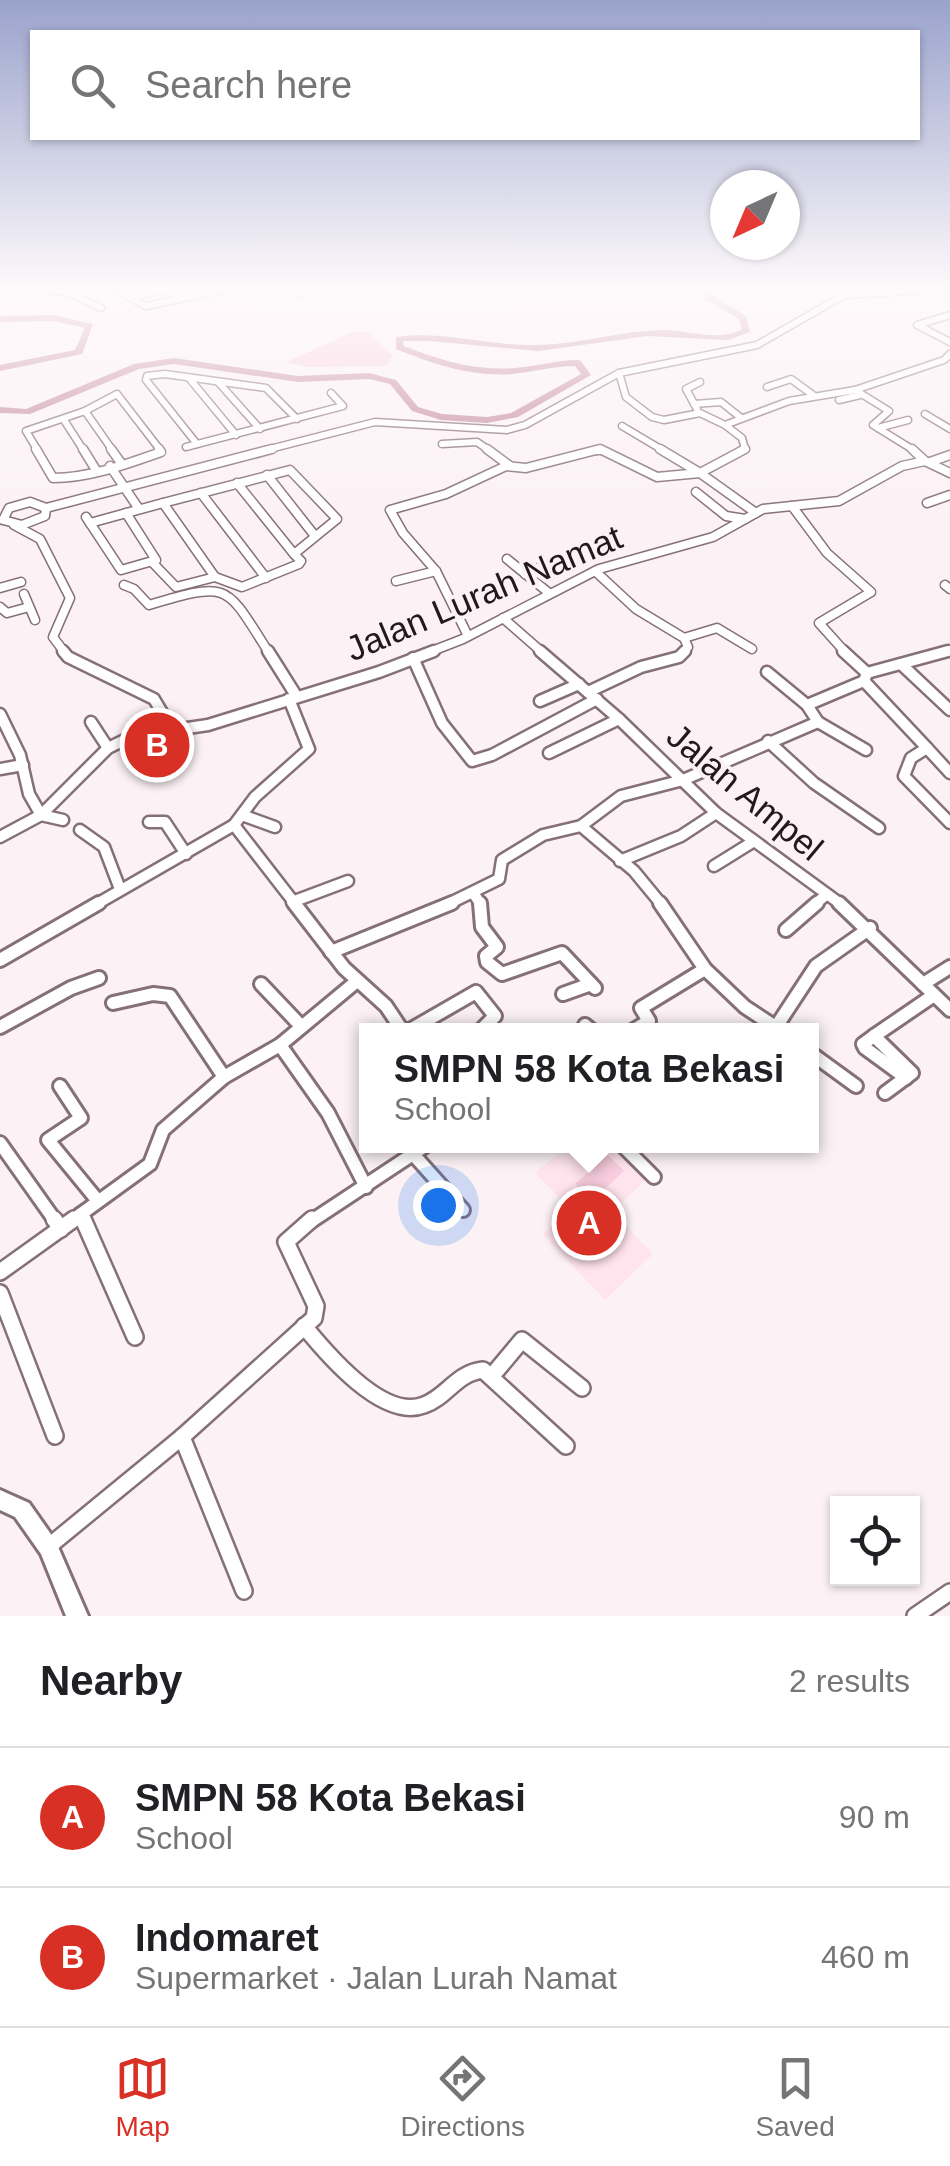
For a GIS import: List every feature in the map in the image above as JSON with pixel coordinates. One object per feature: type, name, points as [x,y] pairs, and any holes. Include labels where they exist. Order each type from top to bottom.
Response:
[{"type":"main road","points":[[0,1500],[22,1510],[48,1547],[77,1616]]},
{"type":"street","points":[[14,525],[31,524],[46,512],[124,488],[375,422],[507,430],[524,425],[619,372],[659,364]]},
{"type":"street","points":[[839,400],[932,364]]},
{"type":"street","points":[[619,372],[626,397],[652,417],[664,420],[700,413]]},
{"type":"street","points":[[198,444],[146,377],[165,374],[266,388],[297,419]]},
{"type":"street","points":[[189,378],[236,434]]},
{"type":"street","points":[[767,387],[791,379],[813,396]]},
{"type":"street","points":[[442,444],[478,442],[510,466],[526,468],[600,450],[651,476],[678,478],[700,473],[744,449],[742,438],[700,413],[694,404],[686,388],[700,382]]},
{"type":"street","points":[[219,383],[260,429]]},
{"type":"street","points":[[186,447],[344,406],[331,393]]},
{"type":"street","points":[[725,425],[813,396],[858,393],[889,412],[873,423],[878,428],[950,474]]},
{"type":"street","points":[[117,394],[161,450],[96,470],[53,478],[26,431],[85,411],[117,394]]},
{"type":"street","points":[[694,404],[721,402],[740,417]]},
{"type":"street","points":[[85,411],[122,463]]},
{"type":"street","points":[[925,414],[950,429]]},
{"type":"street","points":[[64,420],[96,470]]},
{"type":"street","points":[[878,428],[908,420]]},
{"type":"street","points":[[622,426],[700,473],[756,513]]},
{"type":"street","points":[[248,432],[264,450]]},
{"type":"street","name":"Jalan Lurah Namat","points":[[0,837],[40,815],[108,748],[134,736],[208,725],[413,658],[468,636],[595,571],[698,542],[756,513],[839,501],[902,466],[950,455]]},
{"type":"street","points":[[110,466],[139,509]]},
{"type":"street","points":[[468,636],[436,571],[396,524],[390,510],[446,494],[510,466]]},
{"type":"street","points":[[126,513],[156,557],[152,562],[118,569],[88,520],[294,471],[337,519],[294,554]]},
{"type":"street","points":[[266,475],[315,536]]},
{"type":"street","points":[[678,478],[729,518],[746,519]]},
{"type":"street","points":[[152,562],[176,587],[214,577],[244,587],[299,564],[301,561],[238,483]]},
{"type":"street","points":[[46,512],[16,493],[2,520],[40,539],[70,598],[53,636],[64,652],[154,699],[173,730]]},
{"type":"street","points":[[201,493],[266,578]]},
{"type":"street","points":[[706,500],[726,495]]},
{"type":"street","points":[[927,504],[950,496]]},
{"type":"street","points":[[9,508],[30,502]]},
{"type":"street","points":[[163,503],[214,577]]},
{"type":"street","points":[[792,506],[830,556],[872,592],[819,623],[823,632],[950,773]]},
{"type":"street","points":[[40,539],[46,512]]},
{"type":"street","points":[[508,559],[550,593]]},
{"type":"street","points":[[525,574],[549,563]]},
{"type":"street","points":[[396,581],[436,571]]},
{"type":"street","points":[[540,701],[679,657],[688,647],[684,638],[640,612],[595,571]]},
{"type":"street","points":[[1,585],[21,582]]},
{"type":"street","points":[[0,960],[61,928],[238,820],[255,797],[309,750],[293,698],[233,596],[210,588],[146,605],[134,588],[124,585]]},
{"type":"street","points":[[24,594],[35,620]]},
{"type":"street","points":[[0,608],[7,613],[29,607]]},
{"type":"street","name":"Jalan Ampel","points":[[503,618],[619,720],[716,813],[870,928],[950,1010]]},
{"type":"street","points":[[684,638],[717,628],[752,648]]},
{"type":"street","points":[[807,706],[865,677],[950,650]]},
{"type":"street","points":[[413,658],[442,723],[472,761],[492,755],[597,700]]},
{"type":"street","points":[[900,664],[950,710]]},
{"type":"street","points":[[768,672],[807,706],[818,722],[866,750]]},
{"type":"street","points":[[0,714],[22,765],[25,792],[40,815],[63,820]]},
{"type":"street","points":[[548,753],[619,720]]},
{"type":"street","points":[[91,722],[108,748]]},
{"type":"street","points":[[332,952],[474,894],[499,879],[502,860],[524,844],[581,826],[622,796],[683,780],[768,740],[818,722]]},
{"type":"street","points":[[768,740],[814,783],[880,828]]},
{"type":"street","points":[[928,748],[914,752],[907,760],[904,776],[950,824]]},
{"type":"street","points":[[0,769],[22,765]]},
{"type":"street","points":[[620,861],[681,836],[716,813]]},
{"type":"street","points":[[149,822],[160,820],[168,825],[186,854]]},
{"type":"street","points":[[238,820],[276,828]]},
{"type":"street","points":[[238,820],[292,902],[397,1023]]},
{"type":"street","points":[[581,826],[634,871],[674,920],[704,969],[768,1023]]},
{"type":"street","points":[[80,830],[104,848],[120,889]]},
{"type":"street","points":[[714,866],[751,842]]},
{"type":"street","points":[[292,902],[348,881]]},
{"type":"street","points":[[474,894],[481,906],[482,927],[496,947],[486,956],[486,962],[502,974],[562,953],[593,986],[563,994]]},
{"type":"street","points":[[786,930],[826,895]]},
{"type":"street","points":[[781,1023],[816,966],[870,928]]},
{"type":"street","points":[[922,984],[950,966]]},
{"type":"street","points":[[645,1023],[648,1021],[640,1008],[704,969]]},
{"type":"street","points":[[0,1027],[72,988],[99,978]]},
{"type":"street","points":[[0,1272],[150,1164],[163,1130],[224,1077],[280,1045],[358,981]]},
{"type":"street","points":[[261,984],[301,1026]]},
{"type":"street","points":[[422,1023],[476,992],[495,1016],[488,1023]]},
{"type":"street","points":[[113,1003],[153,994],[170,996],[224,1077]]},
{"type":"street","points":[[885,1093],[906,1078],[863,1044],[934,995]]},
{"type":"street","points":[[280,1045],[322,1097],[366,1187]]},
{"type":"street","points":[[819,1059],[856,1086]]},
{"type":"street","points":[[60,1086],[80,1120],[48,1140],[98,1200]]},
{"type":"street","points":[[0,1143],[61,1228]]},
{"type":"street","points":[[48,1547],[182,1437],[314,1318],[316,1306],[286,1242],[325,1208],[366,1187],[415,1153]]},
{"type":"street","points":[[421,1153],[463,1210]]},
{"type":"street","points":[[630,1153],[654,1177]]},
{"type":"street","points":[[81,1214],[135,1337]]},
{"type":"street","points":[[0,1294],[55,1436]]},
{"type":"street","points":[[304,1326],[348,1375],[400,1406],[423,1406],[476,1368],[491,1377],[566,1446]]},
{"type":"street","points":[[491,1377],[522,1340],[582,1388]]},
{"type":"street","points":[[182,1437],[244,1590]]},
{"type":"street","points":[[915,1616],[950,1592]]},
{"type":"shaded area","points":[[297,364],[387,364],[386,366]]},
{"type":"shaded area","points":[[559,1153],[626,1153],[650,1176],[612,1212],[653,1254],[605,1300],[543,1234],[571,1210],[535,1173]]},
{"type":"shaded area","points":[[608,1155],[624,1171],[592,1201],[575,1184]]},
{"type":"waterway","points":[[0,368],[18,364]]},
{"type":"waterway","points":[[0,410],[27,412],[149,364]]},
{"type":"waterway","points":[[198,364],[298,379],[369,376],[393,382],[415,409],[441,417],[487,420],[514,415],[586,375],[579,364]]},
{"type":"waterway","points":[[448,364],[500,372],[558,364]]},
{"type":"place","name":"Indomaret","points":[[157,745]]},
{"type":"place","name":"SMPN 58 Kota Bekasi","points":[[589,1223]]}]
